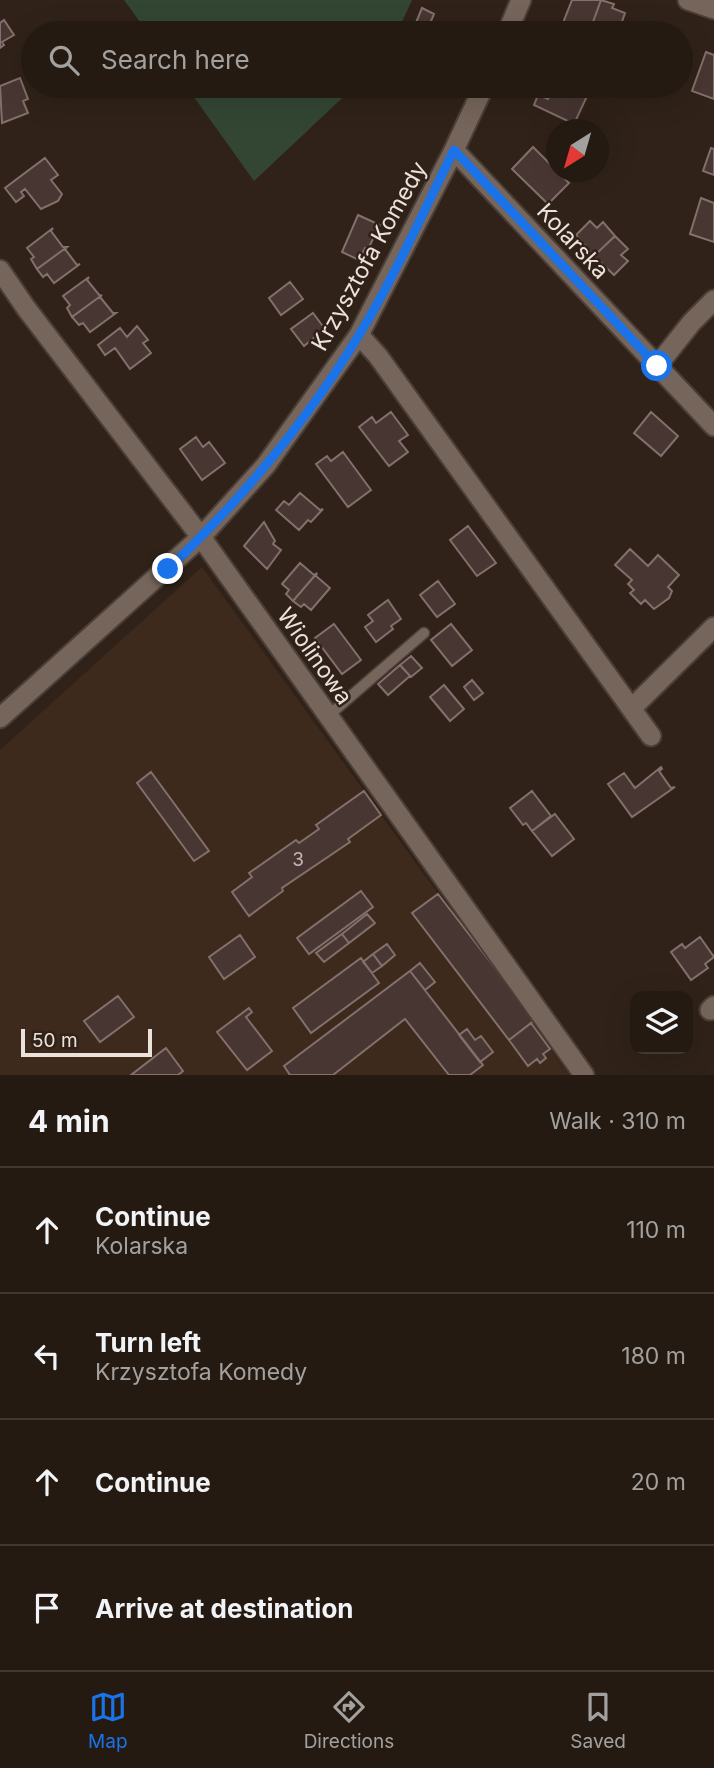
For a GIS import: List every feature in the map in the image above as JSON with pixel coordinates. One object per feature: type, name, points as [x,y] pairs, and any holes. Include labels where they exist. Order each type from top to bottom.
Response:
[{"type":"street","points":[[512,21],[521,0]]},
{"type":"street","points":[[688,0],[714,9]]},
{"type":"street","name":"Krzysztofa Komedy","points":[[0,718],[201,537],[266,464],[359,335],[478,98]]},
{"type":"street","name":"Kolarska","points":[[454,150],[714,426]]},
{"type":"street","name":"Wiolinowa","points":[[0,270],[201,537],[584,1075]]},
{"type":"street","points":[[657,366],[692,322],[714,300]]},
{"type":"street","points":[[359,335],[378,356],[651,736]]},
{"type":"street","points":[[632,708],[714,627]]},
{"type":"lane","points":[[328,716],[424,633]]},
{"type":"shaded area","points":[[202,567],[569,1075],[0,1075],[0,750]]},
{"type":"green space","points":[[124,0],[412,0],[402,21],[139,21]]},
{"type":"green space","points":[[195,98],[342,98],[254,181]]},
{"type":"building","points":[[572,0],[601,0],[593,21],[564,21]]},
{"type":"building","points":[[601,0],[614,4],[612,8],[625,13],[622,21],[593,21]]},
{"type":"building","points":[[422,8],[434,14],[431,21],[417,21]]},
{"type":"building","points":[[4,20],[14,35],[2,42],[4,45],[0,48],[0,23]]},
{"type":"building","points":[[706,52],[714,55],[714,99],[693,91]]},
{"type":"building","points":[[20,78],[21,98],[28,98],[23,101],[28,113],[2,123],[0,86]]},
{"type":"building","points":[[537,98],[586,98],[576,119],[563,119],[534,105]]},
{"type":"building","points":[[533,147],[546,160],[546,182],[569,183],[548,204],[512,169]]},
{"type":"building","points":[[711,148],[714,149],[714,175],[703,171]]},
{"type":"building","points":[[45,158],[58,175],[51,180],[62,194],[58,201],[41,209],[25,189],[21,192],[24,196],[16,202],[5,188]]},
{"type":"building","points":[[701,198],[714,203],[714,242],[690,234]]},
{"type":"building","points":[[358,215],[380,225],[359,260],[342,252]]},
{"type":"building","points":[[590,221],[597,228],[603,222],[615,236],[594,256],[576,235]]},
{"type":"building","points":[[53,228],[51,231],[63,247],[67,247],[37,269],[31,259],[34,257],[27,248]]},
{"type":"building","points":[[615,236],[628,249],[621,255],[628,261],[614,275],[594,256]]},
{"type":"building","points":[[67,247],[65,249],[77,265],[80,264],[54,283],[47,274],[43,277],[37,269]]},
{"type":"building","points":[[89,277],[87,280],[100,296],[102,295],[72,317],[67,308],[70,305],[63,296]]},
{"type":"building","points":[[290,282],[303,299],[281,315],[269,298]]},
{"type":"building","points":[[102,295],[100,297],[113,313],[116,313],[90,332],[83,323],[79,325],[72,317]]},
{"type":"building","points":[[313,313],[325,329],[304,346],[291,329]]},
{"type":"building","points":[[137,326],[148,340],[143,343],[151,353],[130,369],[115,348],[105,355],[98,345],[120,328],[127,337]]},
{"type":"building","points":[[391,412],[408,435],[399,441],[408,452],[389,466],[359,427],[372,417],[376,423]]},
{"type":"building","points":[[651,412],[678,436],[661,456],[634,433]]},
{"type":"building","points":[[196,437],[203,447],[209,442],[225,463],[202,480],[180,449]]},
{"type":"building","points":[[343,452],[371,490],[348,507],[316,464],[327,456],[331,461]]},
{"type":"building","points":[[300,493],[320,510],[323,509],[299,530],[276,510],[284,501],[289,505]]},
{"type":"building","points":[[264,522],[275,541],[273,544],[281,550],[267,569],[244,546]]},
{"type":"building","points":[[468,526],[496,563],[477,576],[450,540]]},
{"type":"building","points":[[630,549],[648,566],[658,555],[679,575],[668,587],[672,591],[669,598],[654,609],[645,600],[641,604],[630,593],[634,590],[628,584],[632,580],[615,565]]},
{"type":"building","points":[[300,563],[314,575],[317,573],[293,601],[286,594],[289,590],[282,584]]},
{"type":"building","points":[[317,573],[316,576],[330,588],[311,610],[304,604],[301,607],[293,601]]},
{"type":"building","points":[[438,581],[455,604],[437,617],[420,595]]},
{"type":"building","points":[[388,600],[401,619],[376,642],[365,627],[373,621],[368,615]]},
{"type":"building","points":[[334,624],[361,660],[342,674],[315,638]]},
{"type":"building","points":[[451,624],[472,650],[452,666],[431,640]]},
{"type":"building","points":[[411,656],[422,668],[411,677],[400,665]]},
{"type":"building","points":[[400,665],[410,676],[388,695],[378,684]]},
{"type":"building","points":[[472,680],[483,693],[474,700],[464,687]]},
{"type":"building","points":[[444,685],[464,709],[450,721],[430,697]]},
{"type":"building","points":[[661,767],[659,771],[671,788],[675,787],[632,817],[608,784],[624,773],[635,788]]},
{"type":"building","points":[[151,772],[209,851],[194,861],[137,783]]},
{"type":"building","points":[[364,791],[381,815],[348,839],[350,842],[282,888],[283,891],[249,916],[232,892],[252,877],[249,873],[296,840],[299,843],[319,829],[316,825]]},
{"type":"building","points":[[532,791],[551,816],[532,831],[526,823],[523,825],[510,808]]},
{"type":"building","points":[[555,814],[574,839],[552,856],[532,831]]},
{"type":"building","points":[[361,891],[373,907],[309,954],[297,938]]},
{"type":"building","points":[[438,894],[535,1020],[509,1040],[412,913]]},
{"type":"building","points":[[367,914],[375,923],[349,943],[342,934]]},
{"type":"building","points":[[342,934],[349,943],[324,962],[316,953]]},
{"type":"building","points":[[240,935],[255,957],[224,979],[209,957]]},
{"type":"building","points":[[700,937],[714,957],[705,964],[708,968],[691,980],[671,952],[682,944],[685,948]]},
{"type":"building","points":[[387,944],[395,955],[382,966],[373,954]]},
{"type":"building","points":[[373,954],[382,966],[372,973],[363,962]]},
{"type":"building","points":[[361,958],[379,983],[311,1033],[293,1008]]},
{"type":"building","points":[[420,963],[435,982],[425,990],[410,971]]},
{"type":"building","points":[[410,971],[483,1065],[470,1075],[449,1075],[405,1019],[333,1075],[290,1075],[284,1066]]},
{"type":"building","points":[[118,996],[134,1017],[100,1042],[84,1021]]},
{"type":"building","points":[[249,1008],[252,1012],[246,1017],[272,1051],[247,1070],[217,1032]]},
{"type":"building","points":[[531,1023],[550,1049],[543,1054],[546,1058],[540,1063],[537,1059],[528,1066],[509,1040]]},
{"type":"building","points":[[467,1029],[475,1040],[481,1036],[493,1052],[480,1062],[459,1035]]},
{"type":"building","points":[[166,1048],[183,1071],[178,1075],[131,1075]]},
{"type":"route","points":[[168,569],[250,484],[339,365],[383,291],[454,150],[657,366]]}]
